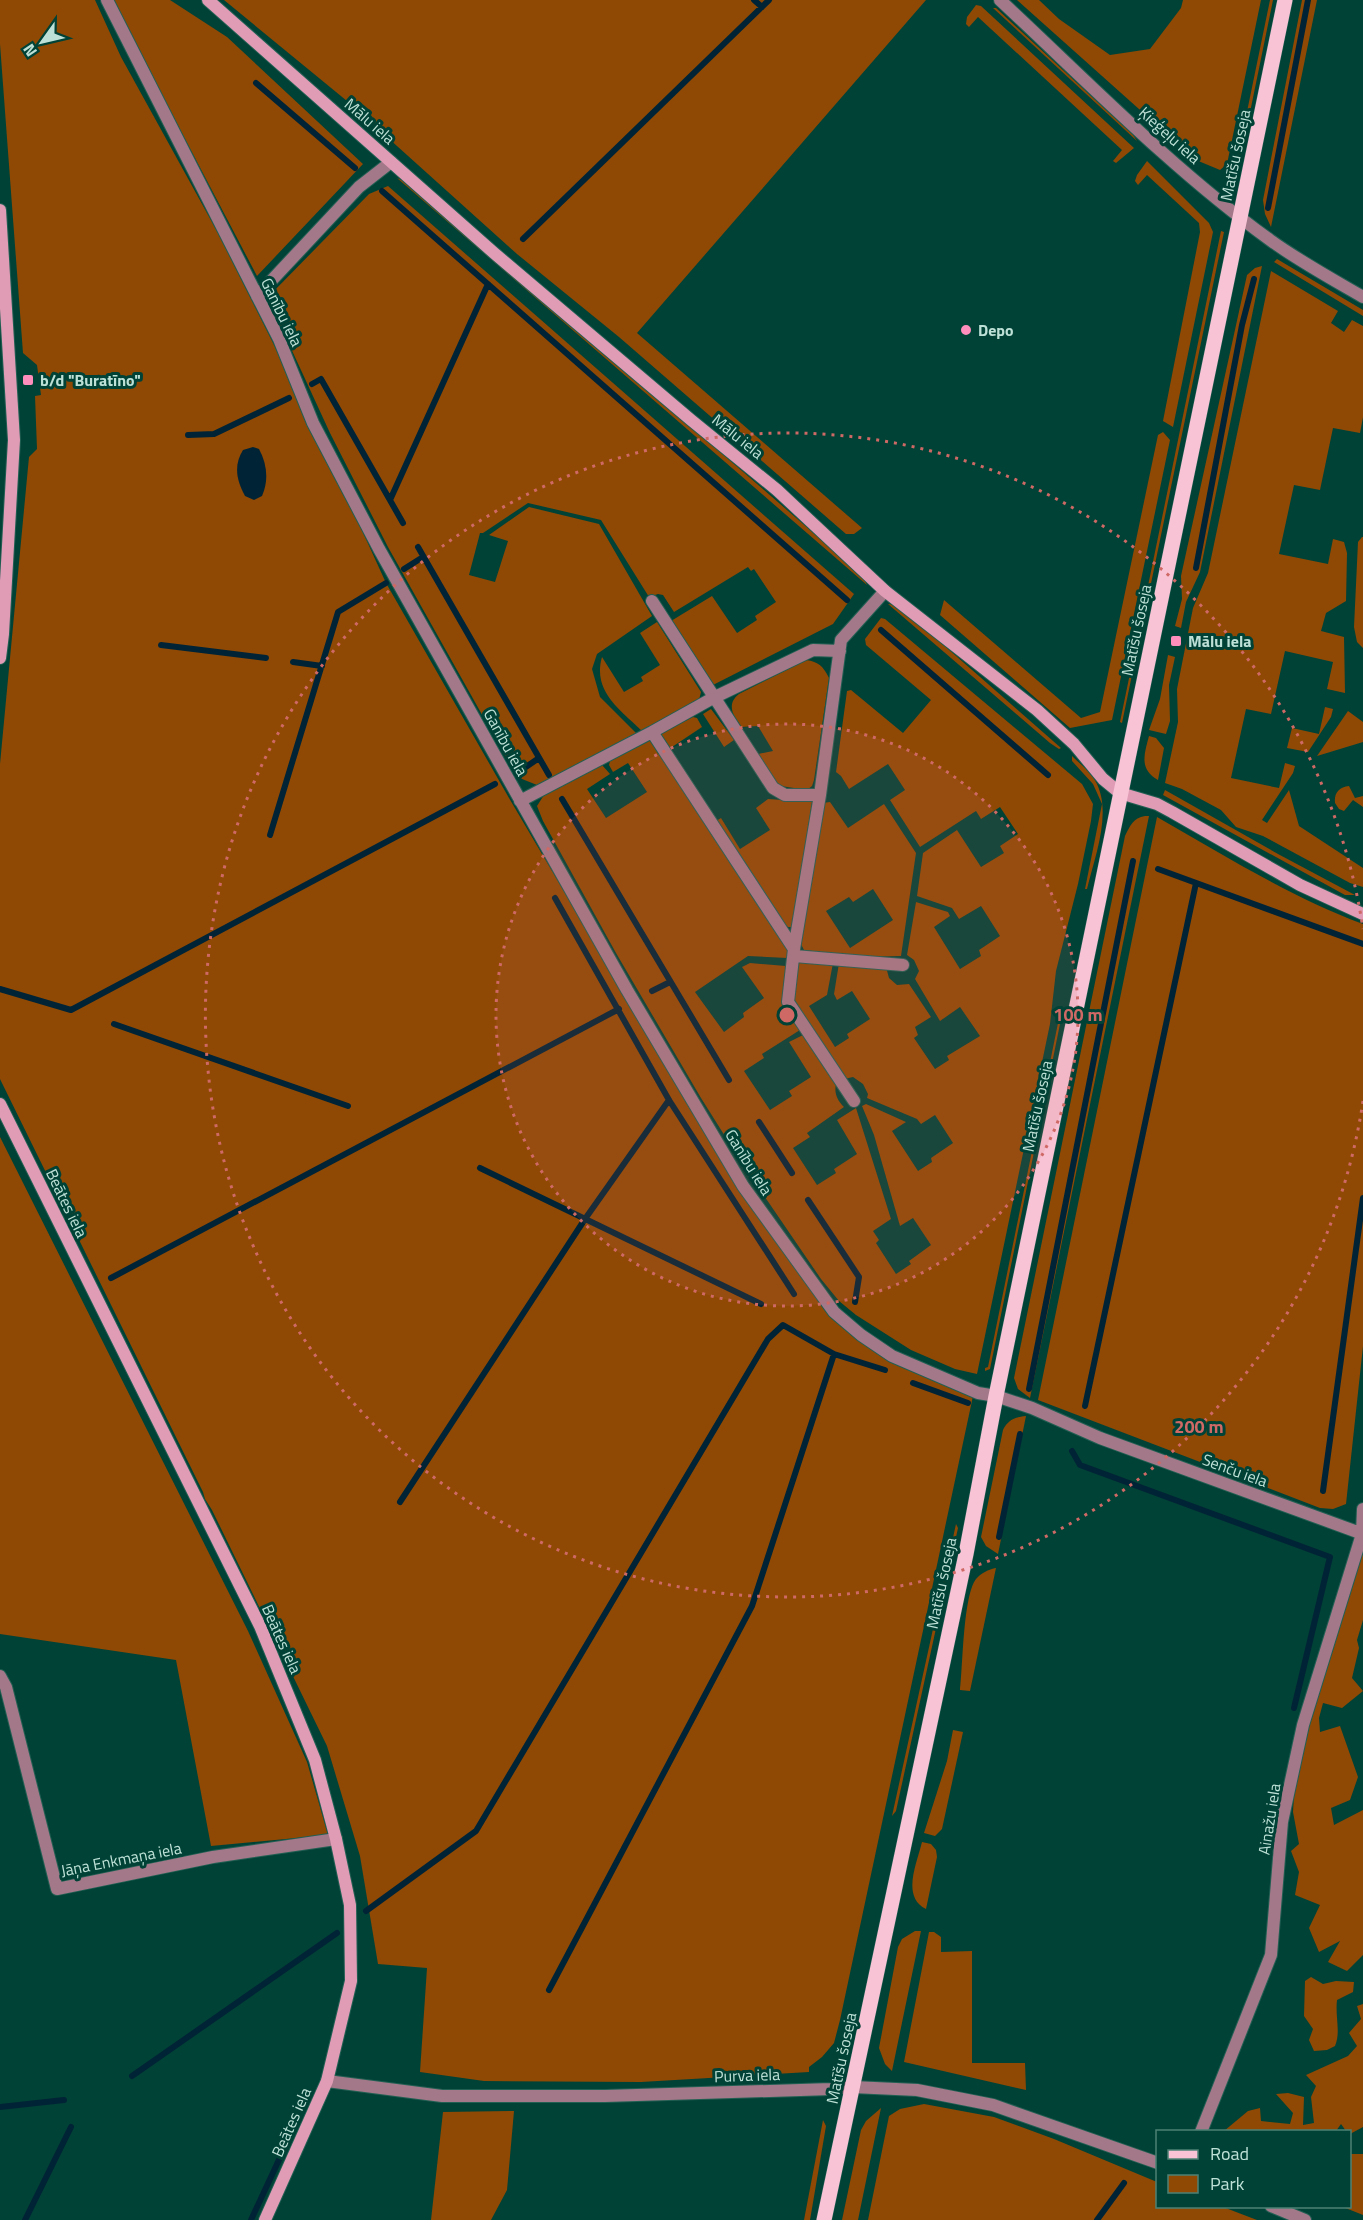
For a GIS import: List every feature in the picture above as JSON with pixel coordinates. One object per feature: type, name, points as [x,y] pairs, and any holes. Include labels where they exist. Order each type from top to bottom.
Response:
[{"type":"main road","name":"Matīšu šoseja","points":[[824,2220],[966,1554],[996,1396],[1120,793],[1286,0]]},
{"type":"street","name":"Ganību iela","points":[[107,0],[279,339],[319,434],[379,549],[627,990],[743,1186],[834,1311],[861,1335],[892,1356],[978,1393],[996,1396]]},
{"type":"street","name":"Mālu iela","points":[[208,0],[592,336],[777,490],[885,591],[1036,710],[1074,744],[1103,779],[1120,793],[1146,800],[1173,812],[1300,885],[1363,914]]},
{"type":"street","name":"Ķieģeļu iela","points":[[999,0],[1159,148],[1241,218],[1272,242],[1363,297]]},
{"type":"street","points":[[257,296],[359,187],[391,162]]},
{"type":"street","points":[[0,210],[14,440],[0,658]]},
{"type":"street","points":[[854,1101],[788,1002],[841,640],[885,591]]},
{"type":"street","points":[[652,601],[773,788],[785,795],[820,795]]},
{"type":"street","points":[[520,801],[713,698],[813,650],[840,651]]},
{"type":"street","points":[[652,732],[794,952],[903,966]]},
{"type":"street","name":"Beātes iela","points":[[0,1104],[260,1626],[315,1760],[336,1839],[350,1905],[351,1981],[327,2081],[266,2220]]},
{"type":"street","name":"Senču iela","points":[[996,1396],[1032,1408],[1101,1438],[1363,1534]]},
{"type":"street","name":"Ainažu iela","points":[[1202,2130],[1271,1955],[1282,1822],[1303,1725],[1363,1534],[1363,1509]]},
{"type":"street","name":"Jāņa Enkmaņa iela","points":[[0,1676],[6,1687],[57,1890],[213,1857],[336,1839]]},
{"type":"street","name":"Purva iela","points":[[327,2081],[442,2096],[605,2096],[822,2090],[853,2087],[917,2090],[993,2105],[1156,2162]]},
{"type":"street","points":[[1276,2208],[1305,2220]]},
{"type":"green space","points":[[0,0],[95,0],[121,57],[218,233],[313,423],[386,583],[682,1092],[836,1320],[973,1396],[840,2020],[834,2043],[809,2067],[809,2072],[641,2082],[484,2081],[420,2072],[427,1968],[378,1964],[360,1856],[327,1746],[0,1079],[0,764],[29,457],[37,449],[35,396],[41,395],[37,365],[23,353],[0,44]]},
{"type":"green space","points":[[112,0],[170,0],[227,37],[363,164],[257,276]]},
{"type":"green space","points":[[224,0],[926,0],[637,333],[862,528],[854,534],[846,534],[619,337],[517,254],[347,101]]},
{"type":"green space","points":[[1017,0],[1039,0],[1059,19],[1110,55],[1150,49],[1181,8],[1183,0],[1261,0],[1227,164],[1220,170],[1196,160]]},
{"type":"green space","points":[[1270,0],[1273,0],[1239,166],[1236,165]]},
{"type":"green space","points":[[1302,0],[1317,0],[1271,227],[1265,214],[1263,200]]},
{"type":"green space","points":[[976,5],[981,6],[1134,148],[1116,163],[1113,161],[1122,150],[978,17],[969,27],[966,24],[967,17]]},
{"type":"green space","points":[[993,8],[996,8],[1137,141]]},
{"type":"green space","points":[[1147,161],[1209,223],[1213,232],[1173,427],[1163,421],[1200,232],[1199,223],[1147,175],[1138,185],[1135,181]]},
{"type":"green space","points":[[397,178],[412,185],[862,575],[867,585]]},
{"type":"green space","points":[[388,186],[854,594],[833,624],[713,685],[671,621],[712,596],[737,633],[757,620],[755,616],[776,602],[754,569],[751,571],[748,567],[674,612],[663,595],[649,597],[601,520],[528,503],[480,533],[469,575],[495,582],[508,541],[489,535],[529,507],[599,524],[652,616],[597,654],[592,669],[600,697],[637,734],[537,785],[517,777],[388,547],[330,433],[271,305],[272,293],[369,194]]},
{"type":"green space","points":[[1221,231],[1224,232],[1122,723],[1120,722]]},
{"type":"green space","points":[[1277,259],[1363,310],[1363,316],[1274,262]]},
{"type":"green space","points":[[1262,266],[1200,572],[1186,602],[1181,628],[1175,626],[1182,599],[1181,576],[1247,275],[1255,268]]},
{"type":"green space","points":[[1271,271],[1338,311],[1331,323],[1344,332],[1352,320],[1363,326],[1363,417],[1360,433],[1333,428],[1320,490],[1294,485],[1279,554],[1328,564],[1333,539],[1344,542],[1347,553],[1346,601],[1326,613],[1321,631],[1344,637],[1345,693],[1327,689],[1333,662],[1285,651],[1271,714],[1246,709],[1231,778],[1279,788],[1285,763],[1295,766],[1293,773],[1262,820],[1267,823],[1289,790],[1299,826],[1363,868],[1363,887],[1350,883],[1263,836],[1236,827],[1221,810],[1182,789],[1165,783],[1178,722],[1177,689],[1193,608],[1208,573]]},
{"type":"green space","points":[[1163,432],[1170,440],[1112,720],[1070,728],[940,615],[944,600],[1081,718],[1100,712],[1158,435]]},
{"type":"green space","points":[[1362,537],[1363,648],[1357,642],[1354,627],[1358,542]]},
{"type":"green space","points":[[888,604],[896,605],[907,613],[1061,748],[1050,743]]},
{"type":"green space","points":[[881,618],[1082,784],[1093,804],[1078,884],[1056,971],[1050,1024],[977,1374],[955,1369],[911,1350],[856,1315],[839,1301],[821,1279],[745,1168],[701,1098],[616,953],[543,821],[537,806],[544,795],[602,765],[610,774],[587,789],[606,818],[647,792],[628,763],[613,772],[609,765],[610,761],[651,740],[789,948],[787,958],[748,956],[695,992],[724,1032],[744,1017],[743,1013],[764,998],[742,967],[750,963],[786,966],[783,987],[785,1006],[800,1030],[762,1054],[764,1058],[744,1071],[770,1110],[792,1096],[789,1091],[811,1077],[789,1042],[803,1035],[836,1084],[837,1096],[844,1107],[807,1133],[810,1137],[793,1148],[817,1185],[836,1173],[834,1169],[857,1154],[837,1120],[856,1108],[891,1219],[873,1231],[879,1240],[876,1243],[896,1274],[911,1264],[909,1261],[931,1245],[913,1218],[900,1226],[874,1135],[862,1106],[866,1104],[906,1122],[892,1131],[918,1171],[932,1162],[931,1158],[953,1143],[935,1115],[921,1124],[917,1119],[867,1098],[868,1094],[863,1084],[853,1077],[844,1079],[793,1000],[795,968],[800,961],[833,963],[827,995],[809,1006],[835,1047],[849,1038],[847,1034],[870,1019],[852,991],[837,1000],[834,994],[839,963],[886,967],[889,978],[897,985],[909,984],[931,1017],[915,1027],[918,1035],[914,1038],[935,1069],[949,1060],[947,1056],[980,1036],[960,1007],[940,1021],[915,979],[919,971],[914,960],[907,955],[916,902],[948,912],[950,916],[934,927],[960,969],[981,956],[979,950],[1000,936],[981,906],[959,919],[952,908],[917,896],[923,853],[957,830],[981,867],[1004,853],[1000,846],[1018,834],[1000,807],[981,819],[976,811],[920,847],[890,800],[905,790],[888,764],[849,789],[836,772],[847,691],[851,690],[903,733],[931,700],[866,645],[865,639]]},
{"type":"green space","points":[[657,622],[701,692],[699,700],[643,732],[611,699],[601,680],[600,669],[602,657],[624,692],[643,681],[641,677],[660,665],[640,633]]},
{"type":"green space","points":[[1168,655],[1175,657],[1169,685],[1170,721],[1166,734],[1149,730],[1160,699]]},
{"type":"green space","points":[[806,660],[820,665],[829,678],[814,780],[812,786],[807,790],[781,786],[776,782],[758,754],[773,751],[758,726],[741,727],[732,710],[733,702],[739,694]]},
{"type":"green space","points":[[1325,707],[1333,709],[1331,717],[1308,752],[1287,748],[1292,728],[1319,734]]},
{"type":"green space","points":[[711,709],[734,740],[724,747],[703,714]]},
{"type":"green space","points":[[1348,711],[1363,722],[1363,742],[1317,756]]},
{"type":"green space","points":[[693,717],[697,718],[702,727],[669,749],[662,733]]},
{"type":"green space","points":[[1149,736],[1156,738],[1164,748],[1158,780],[1145,766]]},
{"type":"green space","points":[[1072,756],[1092,776],[1099,788],[1102,802],[1103,816],[1101,831],[1087,889],[1085,889],[1102,804],[1093,784],[1072,761]]},
{"type":"green space","points":[[1349,786],[1355,798],[1363,796],[1363,807],[1353,800],[1344,811],[1339,809],[1335,803],[1335,796],[1340,789]]},
{"type":"green space","points":[[1165,790],[1355,895],[1345,895],[1163,795]]},
{"type":"green space","points":[[768,799],[812,802],[792,927],[783,923],[716,821],[721,818],[740,849],[770,830],[756,808]]},
{"type":"green space","points":[[830,802],[848,828],[884,804],[916,853],[901,956],[862,957],[804,950],[801,944],[823,803]],"holes":[[[873,889],[893,920],[850,948],[826,911],[849,897],[853,902]]]},
{"type":"green space","points":[[1149,816],[1030,1398],[1018,1389],[1014,1378],[1125,836],[1135,821]]},
{"type":"green space","points":[[1157,817],[1283,888],[1363,924],[1363,1346],[1346,1504],[1333,1509],[1320,1508],[1038,1400]]},
{"type":"green space","points":[[1058,1023],[1060,1024],[990,1369],[985,1371],[988,1367]]},
{"type":"green space","points":[[0,1137],[248,1631],[307,1762],[328,1835],[211,1846],[176,1660],[0,1634]]},
{"type":"green space","points":[[1026,1416],[998,1554],[986,1546],[981,1537],[1003,1430],[1012,1420]]},
{"type":"green space","points":[[956,1524],[958,1528],[896,1811],[892,1816]]},
{"type":"green space","points":[[1363,1549],[1363,1620],[1357,1640],[1359,1648],[1352,1678],[1363,1691],[1342,1708],[1323,1703],[1319,1718],[1320,1732],[1340,1726],[1358,1777],[1350,1800],[1331,1808],[1334,1825],[1363,1810],[1363,1955],[1347,1971],[1328,1962],[1340,1941],[1319,1952],[1309,1928],[1320,1905],[1295,1895],[1299,1872],[1291,1851],[1299,1844],[1293,1812],[1295,1778],[1351,1557]]},
{"type":"green space","points":[[996,1568],[970,1691],[960,1690],[968,1600],[976,1579]]},
{"type":"green space","points":[[953,1730],[963,1732],[942,1829],[935,1836],[924,1833],[947,1761]]},
{"type":"green space","points":[[922,1842],[931,1844],[936,1850],[937,1857],[926,1909],[918,1904],[912,1888],[914,1869]]},
{"type":"green space","points":[[915,1931],[921,1931],[892,2071],[885,2064],[879,2048],[898,1947],[902,1939]]},
{"type":"green space","points":[[929,1932],[934,1932],[941,1937],[941,1952],[972,1951],[972,2063],[1025,2063],[1026,2090],[904,2062]]},
{"type":"green space","points":[[1311,1977],[1323,1984],[1336,1981],[1354,1982],[1353,1992],[1337,2000],[1337,2041],[1335,2046],[1327,2050],[1314,2051],[1309,2040],[1313,2029],[1304,2016],[1305,1981]]},
{"type":"green space","points":[[1363,2004],[1363,2127],[1351,2133],[1351,2130],[1345,2130],[1341,2124],[1337,2130],[1225,2130],[1248,2111],[1260,2108],[1261,2121],[1290,2124],[1293,2113],[1276,2094],[1288,2093],[1304,2097],[1303,2125],[1314,2123],[1311,2097],[1316,2086],[1306,2075],[1348,2056],[1357,2046],[1349,2033],[1361,2019],[1357,2006]]},
{"type":"green space","points":[[924,2104],[994,2117],[1156,2182],[1156,2208],[1226,2208],[1257,2220],[868,2220],[889,2116],[900,2109]]},
{"type":"green space","points":[[881,2108],[858,2220],[842,2220],[861,2130],[866,2121]]},
{"type":"green space","points":[[514,2111],[507,2190],[491,2220],[431,2220],[443,2112]]},
{"type":"green space","points":[[823,2120],[826,2126],[810,2220],[804,2220]]},
{"type":"green space","points":[[1351,2154],[1363,2154],[1363,2215],[1346,2208],[1351,2208]]},
{"type":"water","points":[[253,447],[259,449],[266,472],[266,484],[262,496],[254,500],[245,496],[238,479],[237,468],[243,450]]},
{"type":"waterway","points":[[754,0],[762,7]]},
{"type":"waterway","points":[[523,239],[769,0]]},
{"type":"waterway","points":[[1268,208],[1308,0]]},
{"type":"waterway","points":[[256,83],[355,168]]},
{"type":"waterway","points":[[382,191],[847,600]]},
{"type":"waterway","points":[[1196,568],[1242,325],[1254,279]]},
{"type":"waterway","points":[[390,500],[488,284]]},
{"type":"waterway","points":[[312,384],[321,379],[403,523]]},
{"type":"waterway","points":[[188,435],[214,434],[289,398]]},
{"type":"waterway","points":[[418,547],[549,775]]},
{"type":"waterway","points":[[404,569],[423,557]]},
{"type":"waterway","points":[[270,835],[338,612],[386,583]]},
{"type":"waterway","points":[[881,630],[1048,775]]},
{"type":"waterway","points":[[161,645],[266,658]]},
{"type":"waterway","points":[[293,662],[322,666]]},
{"type":"waterway","points":[[520,771],[539,758]]},
{"type":"waterway","points":[[0,989],[71,1010],[495,784]]},
{"type":"waterway","points":[[562,799],[729,1080]]},
{"type":"waterway","points":[[1029,1389],[1133,861]]},
{"type":"waterway","points":[[1158,869],[1363,944]]},
{"type":"waterway","points":[[1085,1406],[1196,883]]},
{"type":"waterway","points":[[555,898],[669,1100],[794,1294]]},
{"type":"waterway","points":[[652,991],[670,982]]},
{"type":"waterway","points":[[111,1278],[619,1009]]},
{"type":"waterway","points":[[114,1024],[348,1106]]},
{"type":"waterway","points":[[400,1502],[585,1219],[669,1100]]},
{"type":"waterway","points":[[759,1122],[792,1173]]},
{"type":"waterway","points":[[480,1168],[761,1304]]},
{"type":"waterway","points":[[1323,1491],[1363,1198]]},
{"type":"waterway","points":[[808,1200],[859,1277],[855,1302]]},
{"type":"waterway","points":[[366,1911],[476,1831],[768,1339],[783,1325],[834,1354],[885,1370]]},
{"type":"waterway","points":[[549,1990],[752,1606],[834,1354]]},
{"type":"waterway","points":[[913,1383],[968,1403]]},
{"type":"waterway","points":[[999,1537],[1020,1434]]},
{"type":"waterway","points":[[1072,1451],[1080,1465],[1330,1557],[1294,1708]]},
{"type":"waterway","points":[[132,2076],[337,1933]]},
{"type":"waterway","points":[[0,2107],[64,2100]]},
{"type":"waterway","points":[[251,2220],[297,2121]]},
{"type":"waterway","points":[[25,2220],[71,2127]]},
{"type":"waterway","points":[[1097,2220],[1124,2183]]},
{"type":"place","name":"Depo","points":[[966,330]]},
{"type":"place","name":"b/d \"Buratīno\"","points":[[28,380]]},
{"type":"place","name":"Mālu iela","points":[[1176,641]]}]
